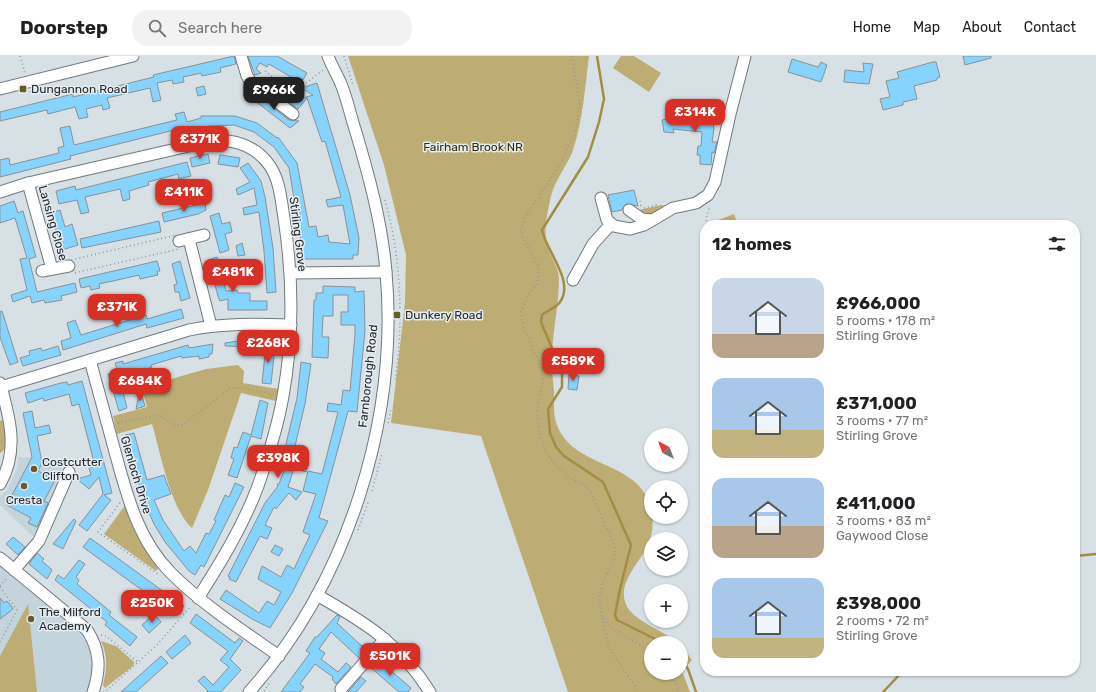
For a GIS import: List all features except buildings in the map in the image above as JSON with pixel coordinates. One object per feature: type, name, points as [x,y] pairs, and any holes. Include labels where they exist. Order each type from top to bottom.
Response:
[{"type":"street","points":[[0,89],[133,56]]},
{"type":"street","points":[[241,56],[247,76],[251,82],[293,114]]},
{"type":"street","name":"Farnborough Road","points":[[250,692],[279,656],[316,595],[342,542],[355,508],[375,439],[384,372],[387,297],[386,272],[376,207],[340,83],[328,56]]},
{"type":"street","name":"Farnborough Road","points":[[336,56],[342,74],[340,83]]},
{"type":"street","points":[[601,198],[605,216],[611,224],[619,228],[630,229],[644,225],[673,208],[696,203],[708,195],[715,182],[745,56]]},
{"type":"street","name":"Stirling Grove","points":[[0,192],[28,183],[206,140],[224,140],[251,147],[264,158],[277,180],[284,215],[291,273],[291,326],[283,396],[268,454],[249,506],[226,554],[198,598]]},
{"type":"street","name":"Lansing Close","points":[[28,183],[47,270],[72,270]]},
{"type":"street","points":[[629,211],[646,221],[652,220]]},
{"type":"street","points":[[573,280],[593,244],[611,224]]},
{"type":"street","points":[[204,236],[184,240],[210,326]]},
{"type":"street","points":[[291,273],[386,272]]},
{"type":"street","points":[[0,484],[4,464],[11,452],[12,434],[1,385],[166,337],[210,326],[246,324],[291,326]]},
{"type":"street","name":"Glenloch Drive","points":[[90,360],[127,495],[135,518],[147,541],[170,572],[198,598],[279,656]]},
{"type":"street","points":[[14,570],[39,541],[69,472]]},
{"type":"street","points":[[0,558],[80,623],[92,638],[99,659],[98,675],[94,692]]},
{"type":"street","points":[[316,595],[367,624],[385,639],[405,658],[430,692]]},
{"type":"street","points":[[341,689],[385,639]]},
{"type":"path","points":[[20,56],[28,82]]},
{"type":"path","points":[[344,56],[353,85]]},
{"type":"path","points":[[572,56],[580,105],[575,133],[560,164],[526,216],[521,230],[523,238],[539,267],[536,285],[528,295],[521,312],[524,329],[542,368],[544,382],[540,394],[537,415],[540,435],[545,449],[554,462],[568,477],[583,484],[591,493],[615,546],[615,557],[602,582],[599,598],[608,648],[639,692]]},
{"type":"path","points":[[265,72],[293,92],[326,68]]},
{"type":"path","points":[[383,194],[391,221],[400,313],[399,346],[394,384]]},
{"type":"path","points":[[706,220],[711,202],[708,195]]},
{"type":"path","points":[[640,201],[641,208]]},
{"type":"path","points":[[629,211],[661,204]]},
{"type":"path","points":[[176,235],[179,249],[72,270],[71,260],[176,235]]},
{"type":"path","points":[[400,313],[406,314]]},
{"type":"path","points":[[108,426],[160,414],[173,425],[183,425],[230,388],[241,388],[283,396]]},
{"type":"path","points":[[388,425],[391,405]]},
{"type":"path","points":[[371,492],[382,450]]},
{"type":"path","points":[[127,495],[98,532],[158,574],[170,572]]},
{"type":"path","points":[[356,535],[369,500]]},
{"type":"path","points":[[0,642],[17,610],[0,586],[14,570]]},
{"type":"path","points":[[94,692],[106,692],[139,663],[198,598]]},
{"type":"path","points":[[602,616],[608,625],[644,648]]},
{"type":"path","points":[[92,638],[102,635],[106,636],[139,663]]},
{"type":"path","points":[[674,680],[679,692]]},
{"type":"shaded area","points":[[18,457],[48,458],[63,469],[59,478],[67,480],[38,541],[0,505],[0,497],[7,490],[17,469]]},
{"type":"shaded area","name":"The Milford Academy","points":[[0,566],[82,635],[90,651],[92,668],[90,687],[86,692],[0,692]]},
{"type":"green space","name":"Fairham Brook NR","points":[[348,56],[589,56],[583,103],[576,139],[573,150],[553,190],[546,226],[547,244],[559,275],[552,359],[555,417],[557,425],[565,439],[576,449],[631,479],[644,494],[644,524],[653,524],[652,531],[644,532],[644,552],[628,577],[625,585],[625,602],[630,611],[644,622],[644,628],[654,628],[668,636],[644,636],[644,680],[685,680],[690,692],[568,692],[481,436],[391,423],[405,303],[406,255],[384,165]]},
{"type":"green space","points":[[621,56],[634,56],[661,73],[649,92],[613,68]]},
{"type":"green space","points":[[661,205],[667,206],[652,218],[634,211]]},
{"type":"green space","points":[[734,214],[736,220],[718,220]]},
{"type":"green space","points":[[238,365],[244,371],[243,383],[278,389],[276,401],[241,393],[208,490],[192,528],[178,508],[172,494],[152,424],[117,434],[113,416],[147,407],[144,395],[147,386],[206,369]]},
{"type":"green space","points":[[5,419],[6,441],[4,450],[0,453],[0,421]]},
{"type":"green space","points":[[126,504],[136,533],[158,569],[156,571],[104,534]]},
{"type":"green space","points":[[28,604],[37,692],[0,692],[0,656]]},
{"type":"green space","points":[[101,641],[116,646],[134,662],[133,666],[105,688],[103,685],[106,657]]},
{"type":"green space","name":"Fairham Brook NR","points":[[688,655],[692,660],[688,664]]},
{"type":"waterway","points":[[597,56],[604,99],[599,122],[588,157],[542,230],[558,266],[564,285],[564,294],[560,302],[542,315],[541,322],[562,372],[562,387],[548,409],[550,433],[556,447],[564,456],[603,482],[631,545],[615,615],[617,620],[649,636]]},
{"type":"waterway","points":[[1080,556],[1096,554]]},
{"type":"waterway","points":[[688,669],[696,692]]},
{"type":"waterway","points":[[883,692],[898,676]]},
{"type":"place","name":"Dungannon Road","points":[[23,89]]},
{"type":"place","name":"Dunkery Road","points":[[397,315]]},
{"type":"place","name":"Costcutter Clifton","points":[[34,469]]},
{"type":"place","name":"Cresta","points":[[24,486]]},
{"type":"place","name":"The Milford Academy","points":[[31,619]]}]
